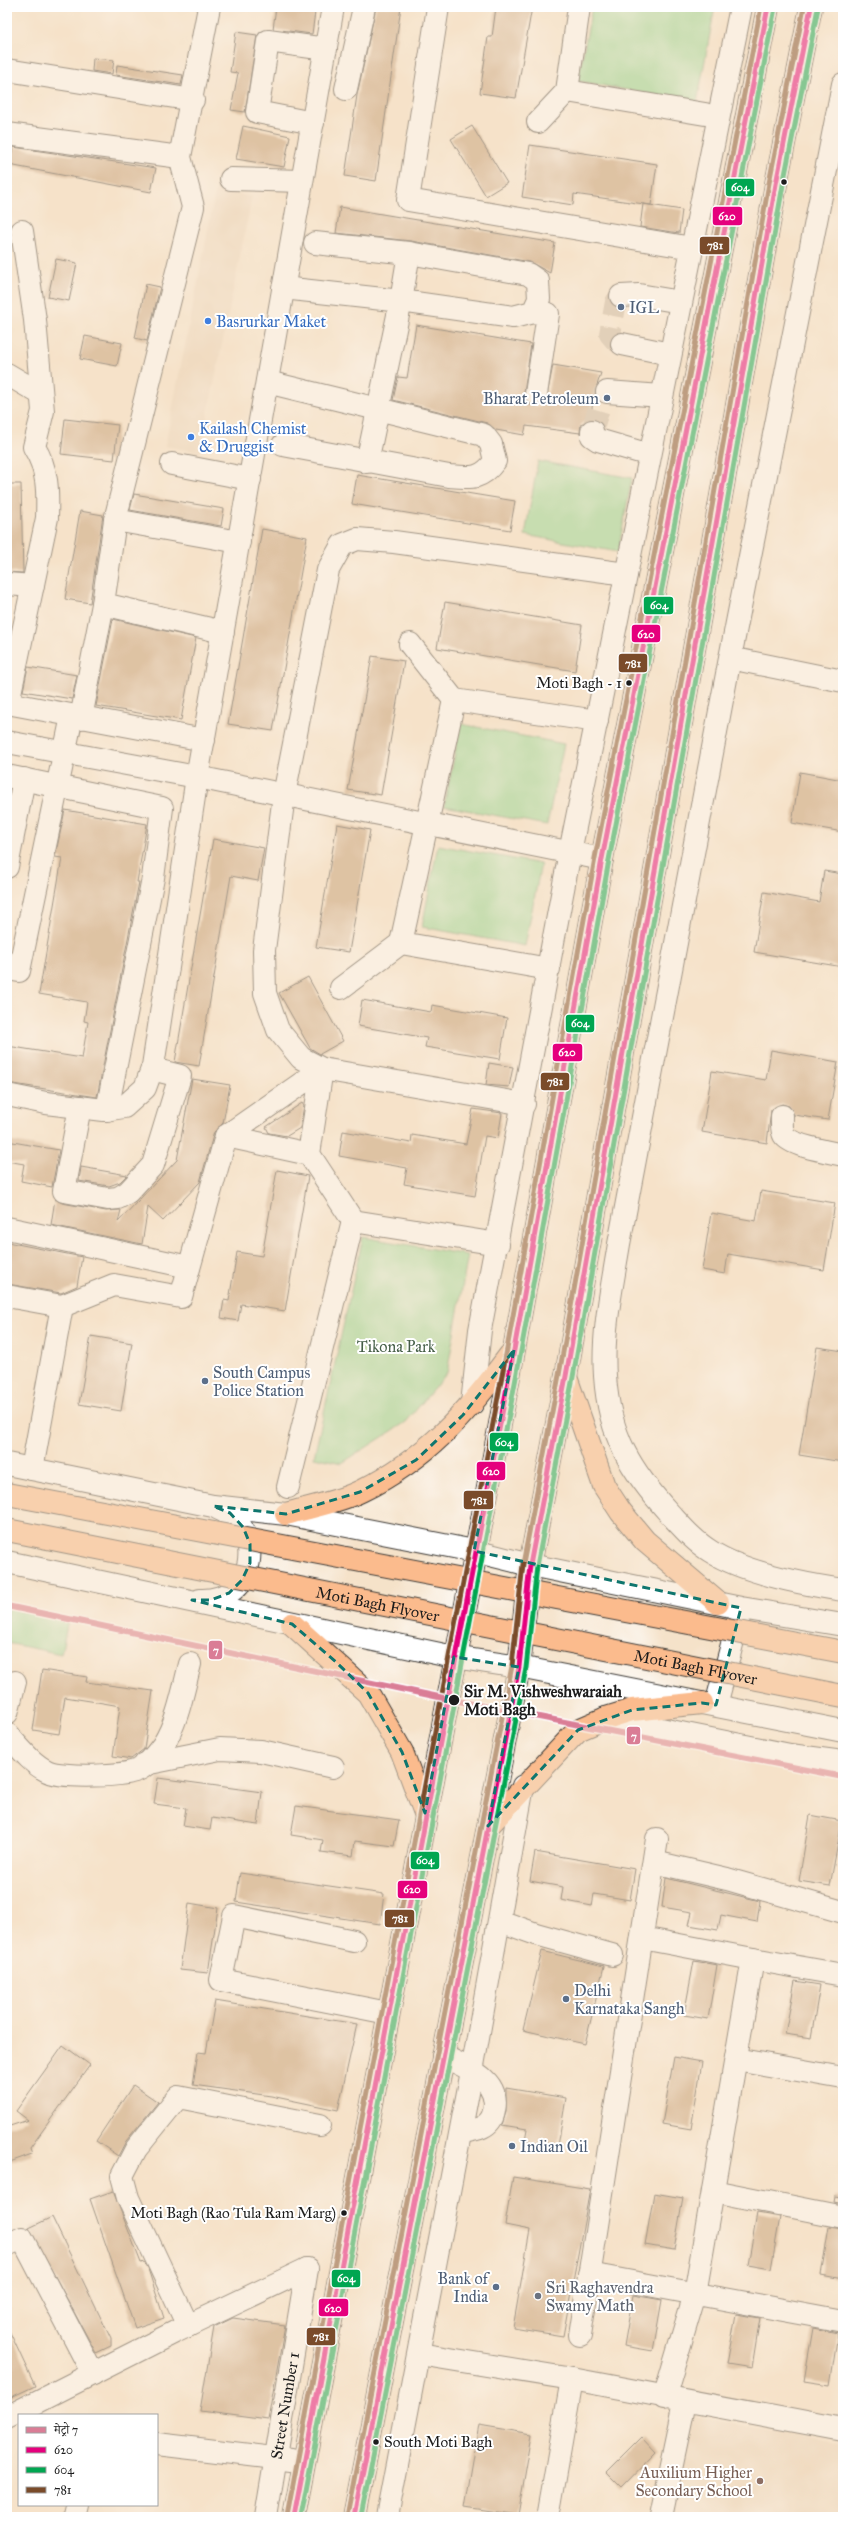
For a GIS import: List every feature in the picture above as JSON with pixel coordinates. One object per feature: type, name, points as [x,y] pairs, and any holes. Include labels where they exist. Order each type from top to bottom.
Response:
[{"type":"main road","points":[[294,2517],[454,1657],[514,1350],[602,859],[768,7]]},
{"type":"main road","points":[[354,2517],[519,1667],[530,1565],[566,1376],[774,200],[811,7]]},
{"type":"main road","points":[[286,1514],[360,1492],[416,1460],[472,1404],[514,1350]]},
{"type":"main road","points":[[566,1376],[604,1486],[621,1512],[645,1541],[718,1603]]},
{"type":"main road","points":[[7,1494],[843,1652]]},
{"type":"main road","name":"Moti Bagh Flyover","points":[[7,1530],[843,1696]]},
{"type":"main road","points":[[292,1624],[368,1693],[402,1752],[425,1813]]},
{"type":"main road","points":[[488,1826],[523,1786],[578,1730],[606,1718],[632,1710],[709,1704]]},
{"type":"street","points":[[7,969],[19,971],[65,753],[77,717],[103,604],[115,520],[193,207],[180,157],[193,100],[209,7]]},
{"type":"street","points":[[7,1094],[46,1103],[107,1110],[124,1107],[145,1088],[152,1069],[197,777],[333,7]]},
{"type":"street","points":[[346,89],[364,7]]},
{"type":"street","points":[[438,7],[408,200],[692,248]]},
{"type":"street","points":[[538,122],[567,91],[579,7]]},
{"type":"street","points":[[472,1404],[480,1330],[498,1244],[570,852],[741,7]]},
{"type":"street","points":[[313,123],[257,112],[268,41],[326,48]]},
{"type":"street","points":[[7,70],[193,100]]},
{"type":"street","points":[[843,84],[730,658],[619,1244],[606,1326],[605,1376],[611,1418],[627,1460],[652,1495],[688,1533],[710,1552],[742,1565],[802,1584],[843,1590]]},
{"type":"street","points":[[567,91],[704,114]]},
{"type":"street","points":[[7,134],[180,157]]},
{"type":"street","points":[[231,179],[302,181]]},
{"type":"street","points":[[22,231],[35,320],[42,411],[34,447],[42,459],[48,486],[47,518],[8,703],[204,740]]},
{"type":"street","points":[[315,243],[409,253],[528,274],[538,281],[539,299],[533,312]]},
{"type":"street","points":[[367,462],[401,301],[409,253]]},
{"type":"street","points":[[283,288],[401,301],[513,317],[533,312],[548,314],[536,394]]},
{"type":"street","points":[[621,296],[639,295],[681,302]]},
{"type":"street","points":[[622,344],[670,354]]},
{"type":"street","points":[[7,374],[41,394]]},
{"type":"street","points":[[267,382],[378,410],[484,434],[492,444],[495,461],[486,473],[471,478],[367,462],[283,445]]},
{"type":"street","points":[[607,392],[662,396]]},
{"type":"street","points":[[592,431],[592,436],[598,440],[650,455]]},
{"type":"street","points":[[172,464],[250,479]]},
{"type":"street","points":[[115,520],[239,542]]},
{"type":"street","points":[[524,1104],[322,1069],[301,1058],[278,1030],[266,993],[264,950],[284,795],[328,570],[342,545],[357,539],[394,542],[626,574]]},
{"type":"street","points":[[7,584],[33,586]]},
{"type":"street","points":[[103,604],[223,632]]},
{"type":"street","points":[[410,644],[454,700],[597,721]]},
{"type":"street","points":[[730,658],[843,681]]},
{"type":"street","points":[[341,988],[401,942],[454,700]]},
{"type":"street","points":[[7,742],[197,777],[602,859]]},
{"type":"street","points":[[7,867],[16,778],[59,785],[162,808],[153,878],[107,1110]]},
{"type":"street","points":[[401,942],[549,969]]},
{"type":"street","points":[[80,1107],[64,1191],[108,1199],[118,1198],[128,1192],[153,1165],[180,1076],[152,1069]]},
{"type":"street","points":[[7,1296],[62,1306],[114,1285],[181,1297],[226,1136],[322,1069]]},
{"type":"street","points":[[288,1487],[353,1221],[309,1154],[322,1069]]},
{"type":"street","points":[[782,1116],[784,1135],[792,1140],[843,1155]]},
{"type":"street","points":[[226,1136],[309,1154]]},
{"type":"street","points":[[353,1221],[498,1244]]},
{"type":"street","points":[[7,1228],[124,1255],[189,1267]]},
{"type":"street","points":[[32,1469],[62,1306]]},
{"type":"street","points":[[7,1464],[212,1506],[286,1514],[474,1551],[530,1565],[742,1608],[843,1625]]},
{"type":"street","points":[[192,1600],[211,1600],[229,1593],[242,1580],[250,1563],[250,1544],[243,1526],[230,1513],[212,1506]]},
{"type":"street","points":[[7,1562],[192,1600],[292,1624],[454,1657],[519,1667],[843,1731]]},
{"type":"street","points":[[709,1704],[742,1608]]},
{"type":"street","points":[[7,1734],[37,1766],[49,1772],[82,1775],[123,1774],[140,1769],[163,1744],[173,1724],[190,1664]]},
{"type":"street","points":[[7,1713],[14,1682]]},
{"type":"street","points":[[606,1718],[790,1755],[843,1762]]},
{"type":"street","points":[[145,1764],[220,1749],[261,1751],[333,1767]]},
{"type":"street","points":[[387,2517],[461,2132],[523,1786]]},
{"type":"street","points":[[580,2335],[588,2274],[657,1839]]},
{"type":"street","points":[[654,1862],[726,1879],[843,1912]]},
{"type":"street","points":[[354,1940],[234,1916],[221,1980],[388,2013]]},
{"type":"street","points":[[500,1921],[536,1934],[612,1955]]},
{"type":"street","points":[[642,1938],[843,1975]]},
{"type":"street","points":[[664,2398],[694,2294],[754,1959]]},
{"type":"street","points":[[443,2056],[472,2071],[492,2086],[497,2100],[493,2116],[484,2127],[461,2132]]},
{"type":"street","points":[[736,2059],[843,2078]]},
{"type":"street","points":[[7,2418],[188,2326],[128,2198],[122,2176],[136,2149],[178,2098],[320,2125]]},
{"type":"street","points":[[713,2191],[843,2217]]},
{"type":"street","points":[[7,2245],[22,2238],[93,2374]]},
{"type":"street","name":"Street Number 1","points":[[188,2326],[307,2269],[277,2458],[266,2517]]},
{"type":"street","points":[[588,2274],[843,2321]]},
{"type":"street","points":[[419,2354],[572,2379],[685,2402],[843,2430]]},
{"type":"street","points":[[548,2517],[572,2379]]},
{"type":"street","points":[[662,2517],[685,2402]]},
{"type":"street","points":[[7,2426],[18,2428]]},
{"type":"street","points":[[158,2444],[304,2462]]},
{"type":"street","points":[[74,2517],[77,2506]]},
{"type":"highlighted area","points":[[514,1350],[474,1551],[741,1608],[716,1705],[702,1703],[632,1710],[578,1730],[488,1826],[519,1667],[454,1657],[425,1813],[402,1752],[368,1693],[336,1662],[292,1624],[192,1600],[211,1600],[229,1593],[242,1580],[250,1563],[250,1544],[243,1527],[230,1513],[213,1506],[286,1514],[360,1492],[416,1460],[463,1415]]},
{"type":"shaded area","name":"Basrurkar Maket","points":[[216,189],[252,197],[200,453],[165,446]]},
{"type":"shaded area","name":"Auxilium Higher Secondary School","points":[[689,2415],[843,2444],[843,2517],[670,2517]]},
{"type":"green space","points":[[592,7],[715,7],[697,103],[578,81]]},
{"type":"green space","points":[[538,461],[632,478],[618,552],[525,535]]},
{"type":"green space","points":[[461,724],[564,744],[547,825],[444,806]]},
{"type":"green space","points":[[438,845],[541,864],[525,946],[422,927]]},
{"type":"green space","name":"Tikona Park","points":[[363,1237],[468,1255],[447,1373],[406,1422],[342,1463],[314,1457]]},
{"type":"green space","points":[[7,1608],[68,1621],[61,1654],[7,1643]]},
{"type":"building","points":[[276,7],[315,12],[312,34],[273,29]]},
{"type":"building","points":[[376,7],[401,7],[376,181],[345,176],[357,95]]},
{"type":"building","points":[[496,7],[532,7],[516,98],[480,93],[488,37],[492,37]]},
{"type":"building","points":[[236,32],[257,35],[245,112],[231,110],[238,73],[230,72]]},
{"type":"building","points":[[93,58],[114,60],[112,74],[92,71]]},
{"type":"building","points":[[117,65],[183,75],[181,85],[116,75]]},
{"type":"building","points":[[243,126],[290,136],[284,167],[236,159]]},
{"type":"building","points":[[472,126],[507,183],[486,196],[451,139]]},
{"type":"building","points":[[530,145],[657,164],[651,205],[574,194],[573,205],[522,197]]},
{"type":"building","points":[[13,147],[156,168],[151,192],[9,165]]},
{"type":"building","points":[[643,204],[682,210],[679,233],[640,227]]},
{"type":"building","points":[[340,207],[555,243],[550,273],[530,262],[411,241],[336,233]]},
{"type":"building","points":[[56,259],[77,263],[69,301],[48,297]]},
{"type":"building","points":[[146,284],[160,287],[147,341],[135,338]]},
{"type":"building","points":[[416,325],[531,344],[524,393],[528,404],[534,406],[540,406],[546,401],[553,365],[601,373],[595,391],[590,419],[581,424],[580,433],[526,426],[524,435],[496,430],[487,423],[393,400],[398,377],[407,378]]},
{"type":"building","points":[[85,336],[122,343],[117,366],[80,359]]},
{"type":"building","points":[[65,419],[118,425],[114,460],[61,454]]},
{"type":"building","points":[[357,475],[515,501],[510,530],[352,504]]},
{"type":"building","points":[[7,484],[21,484],[23,573],[7,572]]},
{"type":"building","points":[[134,494],[224,509],[221,526],[130,510]]},
{"type":"building","points":[[80,511],[103,515],[90,603],[65,599]]},
{"type":"building","points":[[262,529],[307,537],[273,731],[228,724]]},
{"type":"building","points":[[445,602],[582,625],[575,671],[437,648]]},
{"type":"building","points":[[113,619],[196,638],[181,720],[96,706]]},
{"type":"building","points":[[372,656],[404,661],[381,795],[348,790]]},
{"type":"building","points":[[28,667],[77,675],[72,699],[23,691]]},
{"type":"building","points":[[800,772],[843,780],[843,832],[792,823]]},
{"type":"building","points":[[65,810],[147,824],[137,882],[139,882],[97,1097],[7,1083],[7,1046],[82,1058],[88,1022],[84,1021],[87,1002],[39,994],[62,858],[55,857]]},
{"type":"building","points":[[337,824],[370,830],[349,952],[316,947]]},
{"type":"building","points":[[213,839],[264,848],[258,881],[231,876],[199,1066],[175,1062]]},
{"type":"building","points":[[824,871],[843,874],[843,967],[754,952],[764,892],[819,902]]},
{"type":"building","points":[[308,977],[343,1041],[320,1054],[310,1048],[279,993]]},
{"type":"building","points":[[362,1000],[431,1012],[432,1005],[507,1018],[500,1059],[425,1047],[427,1038],[358,1026]]},
{"type":"building","points":[[771,1050],[838,1062],[828,1120],[794,1115],[789,1106],[782,1104],[771,1110],[767,1143],[702,1132],[712,1071],[766,1080]]},
{"type":"building","points":[[489,1063],[513,1067],[509,1087],[486,1085]]},
{"type":"building","points":[[192,1079],[230,1085],[223,1123],[214,1132],[200,1182],[163,1221],[148,1207],[142,1244],[51,1225],[55,1199],[62,1203],[106,1211],[121,1210],[118,1222],[177,1160]]},
{"type":"building","points":[[302,1103],[304,1106],[300,1128],[287,1136],[269,1133],[266,1127]]},
{"type":"building","points":[[473,1109],[502,1113],[498,1138],[485,1136],[475,1196],[404,1184],[407,1168],[339,1156],[343,1131],[411,1143],[412,1135],[466,1144]]},
{"type":"building","points":[[7,1141],[59,1150],[52,1187],[21,1181],[24,1164],[7,1161]]},
{"type":"building","points":[[81,1167],[127,1175],[120,1182],[109,1186],[79,1181]]},
{"type":"building","points":[[277,1170],[308,1176],[285,1311],[241,1304],[238,1321],[221,1318],[224,1300],[229,1301],[237,1252],[262,1256]]},
{"type":"building","points":[[761,1191],[835,1203],[824,1270],[728,1254],[725,1274],[702,1270],[711,1213],[756,1221]]},
{"type":"building","points":[[7,1242],[82,1257],[77,1286],[61,1293],[7,1284]]},
{"type":"building","points":[[91,1336],[132,1343],[121,1411],[79,1404]]},
{"type":"building","points":[[817,1347],[843,1351],[843,1462],[799,1455]]},
{"type":"building","points":[[42,1670],[87,1677],[86,1682],[153,1691],[144,1749],[131,1759],[113,1756],[120,1706],[103,1703],[65,1697],[59,1734],[33,1730]]},
{"type":"building","points":[[158,1778],[262,1792],[258,1825],[212,1818],[210,1830],[183,1826],[186,1808],[154,1804]]},
{"type":"building","points":[[296,1806],[399,1820],[394,1846],[355,1841],[353,1856],[321,1852],[323,1840],[291,1835]]},
{"type":"building","points":[[810,1815],[842,1821],[830,1886],[799,1881]]},
{"type":"building","points":[[535,1852],[635,1869],[630,1900],[594,1894],[592,1906],[561,1900],[563,1887],[530,1881]]},
{"type":"building","points":[[240,1873],[384,1894],[380,1924],[236,1902]]},
{"type":"building","points":[[666,1878],[760,1901],[757,1922],[721,1915],[718,1930],[689,1925],[692,1912],[662,1907]]},
{"type":"building","points":[[189,1903],[218,1908],[208,1973],[180,1970]]},
{"type":"building","points":[[542,1951],[604,1966],[585,2044],[523,2030]]},
{"type":"building","points":[[694,1961],[717,1965],[708,2019],[684,2015]]},
{"type":"building","points":[[795,1981],[820,1985],[811,2038],[785,2034]]},
{"type":"building","points":[[215,2001],[357,2024],[338,2110],[271,2096],[193,2085],[198,2052],[206,2053]]},
{"type":"building","points":[[63,2045],[90,2065],[30,2148],[32,2154],[7,2163],[7,2127],[28,2120],[16,2111]]},
{"type":"building","points":[[674,2057],[702,2062],[691,2129],[662,2124]]},
{"type":"building","points":[[133,2085],[158,2102],[126,2141],[118,2156],[96,2141]]},
{"type":"building","points":[[506,2088],[566,2098],[558,2146],[525,2140],[527,2129],[502,2125],[506,2112]]},
{"type":"building","points":[[513,2177],[590,2189],[563,2336],[513,2328],[530,2230],[505,2225]]},
{"type":"building","points":[[113,2191],[141,2263],[144,2262],[148,2269],[164,2318],[135,2328],[90,2199]]},
{"type":"building","points":[[654,2193],[683,2198],[674,2250],[645,2245]]},
{"type":"building","points":[[834,2197],[843,2198],[843,2204],[833,2202]]},
{"type":"building","points":[[757,2213],[780,2217],[771,2269],[748,2265]]},
{"type":"building","points":[[52,2217],[111,2339],[111,2346],[96,2353],[29,2228]]},
{"type":"building","points":[[829,2227],[843,2229],[843,2279],[821,2275]]},
{"type":"building","points":[[633,2295],[662,2300],[653,2351],[624,2346]]},
{"type":"building","points":[[736,2314],[760,2318],[752,2368],[727,2364]]},
{"type":"building","points":[[233,2318],[285,2325],[268,2420],[200,2411],[214,2327]]},
{"type":"building","points":[[7,2326],[35,2386],[7,2399]]},
{"type":"building","points":[[813,2328],[838,2333],[830,2385],[804,2381]]},
{"type":"building","points":[[479,2425],[532,2434],[518,2515],[465,2507]]},
{"type":"building","points":[[642,2437],[656,2452],[621,2488],[606,2473]]},
{"type":"tunnel","points":[[621,296],[616,302],[610,334],[616,341],[622,344]]},
{"type":"tunnel","points":[[592,431],[603,395],[607,392]]},
{"type":"metro line","name":"7","points":[[7,1606],[453,1700],[843,1777]]},
{"type":"transit line","name":"781","points":[[287,2516],[507,1349],[595,858],[761,7]]},
{"type":"transit line","name":"620","points":[[294,2517],[514,1350],[602,859],[768,7]]},
{"type":"transit line","name":"781","points":[[347,2516],[512,1666],[523,1564],[559,1375],[769,183],[804,7]]},
{"type":"transit line","name":"620","points":[[354,2517],[519,1667],[530,1565],[566,1376],[776,184],[811,7]]},
{"type":"transit line","name":"604","points":[[301,2517],[521,1351],[609,860],[775,8]]},
{"type":"transit line","name":"604","points":[[361,2517],[526,1668],[537,1566],[573,1377],[783,185],[818,8]]},
{"type":"place","name":"IGL","points":[[621,307]]},
{"type":"place","name":"Basrurkar Maket","points":[[208,321]]},
{"type":"place","name":"Bharat Petroleum","points":[[607,398]]},
{"type":"place","name":"Kailash Chemist & Druggist","points":[[191,437]]},
{"type":"place","name":"Moti Bagh - 1","points":[[629,683]]},
{"type":"place","name":"South Campus Police Station","points":[[205,1381]]},
{"type":"place","name":"Sir M. Vishweshwaraiah Moti Bagh","points":[[454,1700]]},
{"type":"place","name":"Delhi Karnataka Sangh","points":[[566,1999]]},
{"type":"place","name":"Indian Oil","points":[[512,2146]]},
{"type":"place","name":"Moti Bagh (Rao Tula Ram Marg)","points":[[344,2213]]},
{"type":"place","name":"Bank of India","points":[[496,2287]]},
{"type":"place","name":"Sri Raghavendra Swamy Math","points":[[538,2296]]},
{"type":"place","name":"South Moti Bagh","points":[[376,2442]]},
{"type":"place","name":"Auxilium Higher Secondary School","points":[[760,2481]]}]
